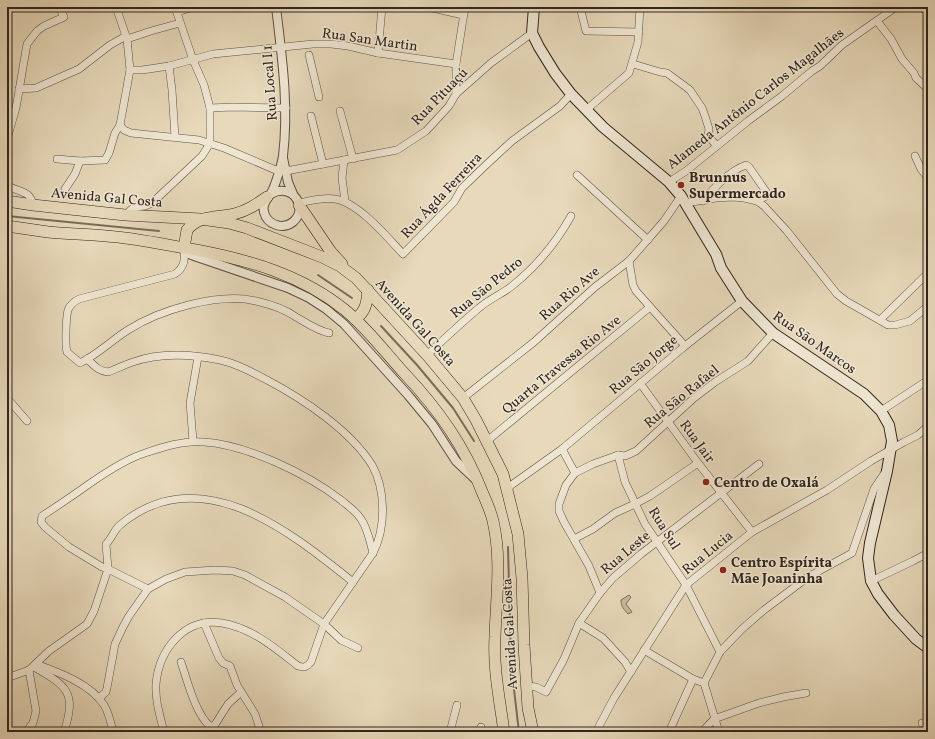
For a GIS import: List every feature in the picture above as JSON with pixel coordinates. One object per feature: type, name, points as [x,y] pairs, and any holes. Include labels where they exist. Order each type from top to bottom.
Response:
[{"type":"main road","points":[[532,33],[534,7]]},
{"type":"main road","name":"Rua São Marcos","points":[[532,33],[555,73],[571,94],[603,127],[669,182],[683,199],[716,254],[721,268],[742,301],[773,333],[864,394],[881,410],[891,432],[891,450],[870,543],[868,558],[871,581],[878,594],[894,615],[916,639],[928,648]]},
{"type":"main road","points":[[184,248],[187,230],[200,219],[234,214],[245,210],[269,195]]},
{"type":"main road","name":"Avenida Gal Costa","points":[[7,201],[125,215],[200,219],[223,222],[247,228],[322,257],[348,271],[368,290],[427,355],[463,398],[487,441],[503,474],[518,534],[522,578],[528,708],[533,732]]},
{"type":"main road","points":[[299,205],[331,252],[348,271]]},
{"type":"main road","name":"Avenida Gal Costa","points":[[7,226],[50,232],[107,236],[161,243],[251,262],[275,271],[313,289],[331,300],[355,319],[441,416],[465,454],[478,481],[493,521],[498,560],[495,638],[496,669],[504,732]]},
{"type":"main road","points":[[355,319],[361,314],[366,306],[368,290]]},
{"type":"street","points":[[7,140],[16,108],[27,44],[32,36],[44,26],[64,17],[59,7]]},
{"type":"street","points":[[57,159],[80,161],[105,160],[115,133],[120,125],[130,70],[126,38],[116,7]]},
{"type":"street","points":[[125,215],[134,207],[145,206],[152,203],[202,156],[210,143],[210,108],[204,85],[193,60],[176,10],[194,7]]},
{"type":"street","name":"Rua Local I 1","points":[[276,7],[286,108],[282,171],[264,204],[264,213],[269,221],[276,225],[285,226],[291,223],[298,215],[299,205]]},
{"type":"street","points":[[378,53],[382,7]]},
{"type":"street","points":[[428,7],[463,15]]},
{"type":"street","points":[[456,94],[456,64],[465,7]]},
{"type":"street","points":[[580,7],[586,31],[639,32]]},
{"type":"street","points":[[586,110],[629,74],[633,64],[639,32],[640,7]]},
{"type":"street","name":"Alameda Antônio Carlos Magalhães","points":[[669,182],[686,172],[820,66],[842,45],[896,7]]},
{"type":"street","points":[[877,21],[891,39],[902,59],[914,73],[916,78],[928,89]]},
{"type":"street","points":[[19,89],[36,88],[79,69],[110,45],[126,38],[180,23]]},
{"type":"street","name":"Rua Pituaçú","points":[[282,171],[397,150],[426,131],[445,111],[456,94],[491,64],[532,33]]},
{"type":"street","name":"Rua San Martin","points":[[130,70],[142,70],[169,66],[214,54],[313,44],[331,44],[378,53],[456,64]]},
{"type":"street","points":[[309,55],[319,97]]},
{"type":"street","points":[[633,64],[667,73],[690,90],[705,116],[709,129],[708,136],[717,146]]},
{"type":"street","points":[[169,66],[175,137]]},
{"type":"street","name":"Rua Ágda Ferreira","points":[[345,201],[357,208],[404,254],[454,202],[462,188],[487,164],[512,141],[560,106],[571,94]]},
{"type":"street","points":[[210,108],[286,108]]},
{"type":"street","points":[[340,111],[353,159]]},
{"type":"street","points":[[311,116],[323,164]]},
{"type":"street","points":[[120,125],[124,130],[132,133],[199,140],[210,143],[282,171]]},
{"type":"street","points":[[915,156],[921,169],[928,178]]},
{"type":"street","points":[[269,195],[282,190],[293,194],[299,205],[334,198],[345,201],[342,178],[344,160]]},
{"type":"street","points":[[65,190],[75,174],[80,161]]},
{"type":"street","points":[[702,201],[717,185],[733,172],[746,165],[767,193],[766,196],[756,201]]},
{"type":"street","name":"Rua Local I 1","points":[[282,171],[293,194]]},
{"type":"street","points":[[577,175],[648,240]]},
{"type":"street","points":[[7,185],[28,195],[32,200],[33,205]]},
{"type":"street","points":[[683,199],[702,201],[732,197],[756,201],[764,206],[787,231],[837,294],[890,326],[910,321],[928,306]]},
{"type":"street","name":"Rua Rio Ave","points":[[463,398],[534,342],[594,287],[628,261],[683,199]]},
{"type":"street","name":"Rua São Pedro","points":[[427,355],[480,306],[512,286],[531,268],[550,248],[562,232],[571,216]]},
{"type":"street","points":[[184,248],[189,254],[288,288],[309,298],[337,318],[427,418],[456,461],[478,481]]},
{"type":"street","points":[[184,248],[184,264],[175,274],[79,299],[70,306],[68,310],[67,352],[80,363],[141,322],[167,312],[206,301],[237,299],[255,300],[288,312],[314,328],[328,333]]},
{"type":"street","points":[[628,261],[633,285],[636,290],[685,346]]},
{"type":"street","points":[[880,320],[928,273]]},
{"type":"street","name":"Rua São Jorge","points":[[508,490],[510,486],[562,449],[685,346],[742,301]]},
{"type":"street","name":"Quarta Travessa Rio Ave","points":[[487,441],[650,307]]},
{"type":"street","points":[[337,318],[346,321],[355,319]]},
{"type":"street","name":"Rua São Rafael","points":[[575,473],[593,464],[618,456],[625,456],[636,451],[694,398],[709,386],[748,361],[773,333]]},
{"type":"street","points":[[87,359],[96,368],[108,372],[133,362],[158,356],[184,355],[233,363],[282,388],[316,410],[331,422],[365,456],[376,475],[381,494],[383,515],[378,544],[324,624],[311,662],[304,667],[298,666],[271,644],[250,632],[221,623],[204,623],[191,627],[181,633],[171,643],[161,661],[156,685],[156,696],[164,732]]},
{"type":"street","points":[[193,441],[190,403],[198,357]]},
{"type":"street","points":[[881,410],[928,380]]},
{"type":"street","name":"Rua Jair","points":[[640,383],[698,464],[752,532]]},
{"type":"street","points":[[9,403],[27,421]]},
{"type":"street","name":"Rua Lucia","points":[[596,732],[611,703],[686,586],[752,532],[812,499],[871,461],[918,435],[928,426]]},
{"type":"street","points":[[148,589],[102,567],[69,547],[40,522],[42,516],[124,462],[156,449],[193,441],[224,445],[250,453],[287,467],[307,477],[332,493],[358,515],[366,528],[373,553]]},
{"type":"street","points":[[562,449],[575,473],[566,485],[559,504],[559,511],[589,566],[600,593]]},
{"type":"street","name":"Rua Sul","points":[[618,456],[624,482],[645,524],[686,586],[720,652]]},
{"type":"street","points":[[574,539],[593,529],[615,513],[650,496],[698,464]]},
{"type":"street","name":"Rua Leste","points":[[527,686],[536,687],[546,692],[564,659],[579,623],[600,593],[626,566],[759,464]]},
{"type":"street","points":[[718,732],[704,683],[720,652],[742,629],[778,599],[808,577],[852,553],[874,489],[887,471]]},
{"type":"street","points":[[7,678],[32,667],[49,651],[86,624],[94,611],[108,569],[106,544],[112,538],[114,532],[122,524],[158,503],[169,499],[194,498],[240,507],[256,515],[314,551],[353,582]]},
{"type":"street","points":[[871,581],[928,553]]},
{"type":"street","points":[[99,698],[106,692],[113,655],[119,635],[127,619],[148,589],[166,579],[185,572],[215,570],[237,572],[265,585],[285,597],[324,624],[341,640],[358,648]]},
{"type":"street","points":[[204,623],[219,658],[223,663],[230,666],[240,693],[255,714],[261,732]]},
{"type":"street","points":[[579,623],[603,638],[625,662],[631,672]]},
{"type":"street","points":[[644,650],[693,679],[704,683]]},
{"type":"street","points":[[181,662],[197,706],[204,720],[210,726],[214,726],[228,704],[240,693]]},
{"type":"street","points":[[32,667],[77,682],[99,698],[107,712],[113,732]]},
{"type":"street","points":[[26,732],[36,716],[32,667]]},
{"type":"street","points":[[32,667],[55,679],[63,685],[67,691],[70,707],[64,732]]},
{"type":"street","points":[[669,732],[693,679]]},
{"type":"street","points":[[702,732],[714,719],[783,697],[806,693]]},
{"type":"street","points":[[450,732],[457,705]]},
{"type":"shaded area","points":[[629,595],[631,597],[626,604],[632,612],[628,614],[622,606],[621,600]]},
{"type":"waterway","points":[[7,216],[159,231]]},
{"type":"waterway","points":[[318,275],[352,298]]},
{"type":"waterway","points":[[381,326],[417,365],[453,408],[474,441]]},
{"type":"waterway","points":[[508,547],[511,664],[519,732]]},
{"type":"place","name":"Brunnus Supermercado","points":[[681,185]]},
{"type":"place","name":"Centro de Oxalá","points":[[706,482]]},
{"type":"place","name":"Centro Espírita Mãe Joaninha","points":[[723,570]]}]
